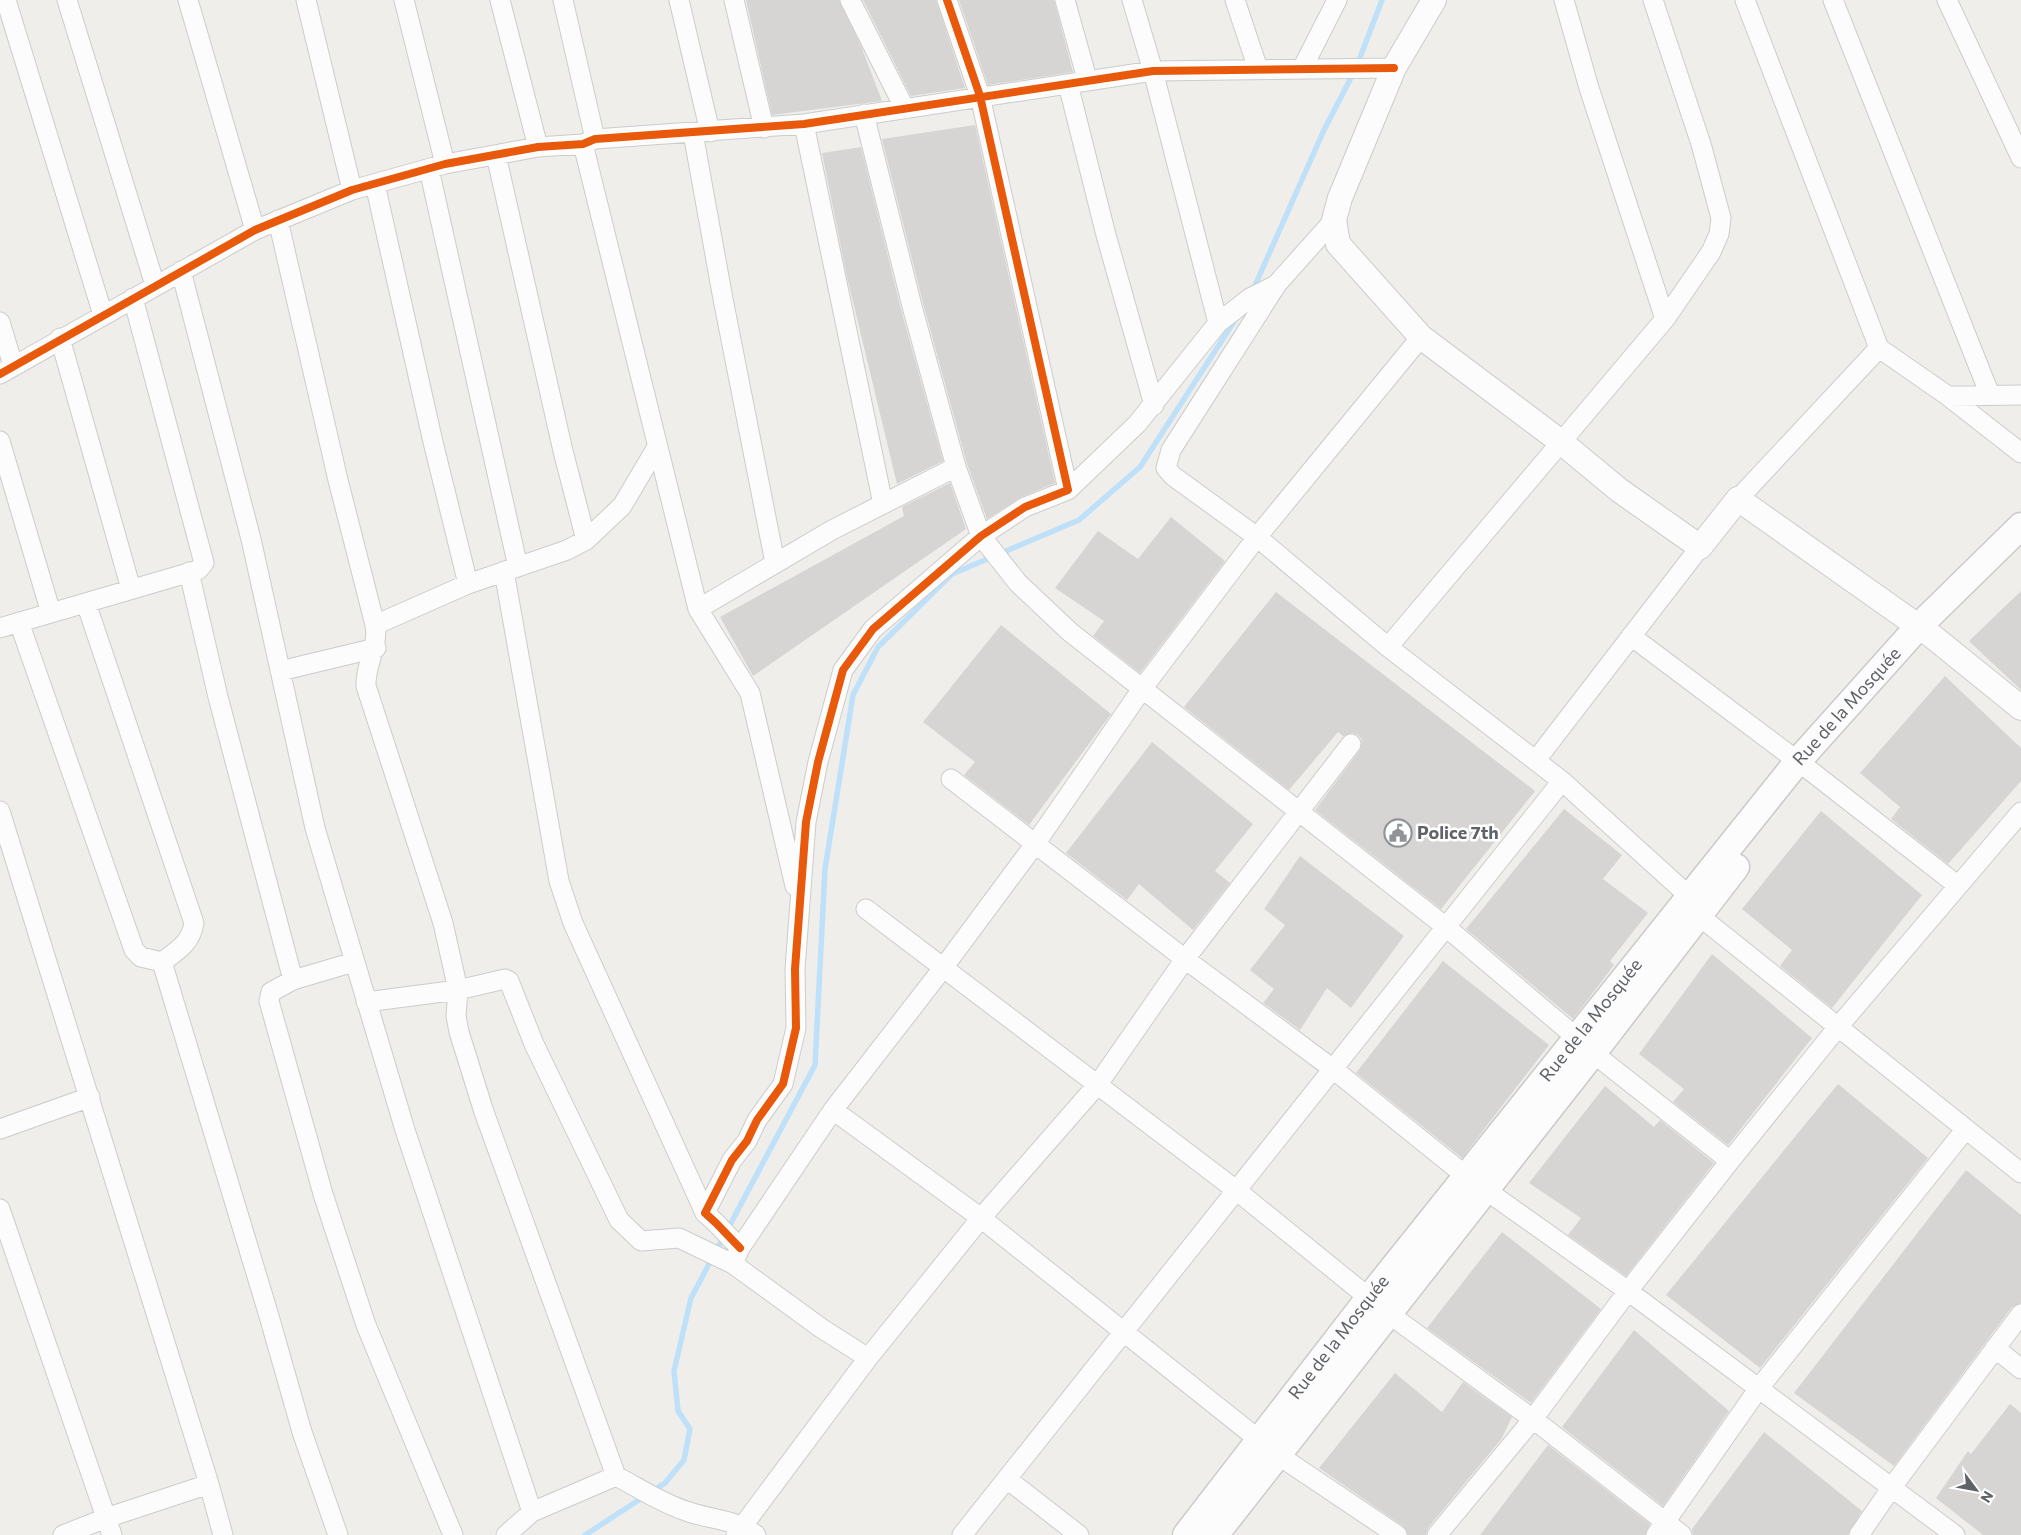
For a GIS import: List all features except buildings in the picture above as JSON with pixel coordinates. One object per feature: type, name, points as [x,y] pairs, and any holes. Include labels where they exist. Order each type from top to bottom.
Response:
[{"type":"main road","name":"Rue de la Mosquée","points":[[1186,1535],[1268,1447],[1369,1298],[1476,1183],[1805,767],[2021,526]]},
{"type":"main road","points":[[1925,632],[2021,547]]},
{"type":"main road","points":[[1215,1535],[1268,1447],[1389,1314],[1476,1183]]},
{"type":"street","points":[[6,0],[103,315]]},
{"type":"street","points":[[67,0],[155,285]]},
{"type":"street","points":[[188,0],[255,230]]},
{"type":"street","points":[[306,0],[352,190]]},
{"type":"street","points":[[404,0],[437,166],[511,569],[559,881],[573,923],[704,1214],[716,1223],[736,1256],[821,1328],[868,1358]]},
{"type":"street","points":[[500,0],[538,147]]},
{"type":"street","points":[[563,0],[589,141],[658,447],[698,608],[750,694],[799,902]]},
{"type":"street","points":[[679,0],[702,132],[723,299],[775,563]]},
{"type":"street","points":[[734,0],[764,128]]},
{"type":"street","points":[[850,0],[905,109]]},
{"type":"street","points":[[947,0],[980,96],[1068,490]]},
{"type":"street","points":[[1065,0],[1088,80]]},
{"type":"street","points":[[1132,0],[1153,71],[1218,324]]},
{"type":"street","points":[[1235,0],[1258,68]]},
{"type":"street","points":[[1302,69],[1337,0]]},
{"type":"street","points":[[1434,0],[1394,68],[1340,198],[1334,220],[1338,244],[1421,337],[1561,442],[1619,490],[1700,547]]},
{"type":"street","points":[[1564,0],[1589,88],[1665,320]]},
{"type":"street","points":[[1388,647],[1665,320],[1711,252],[1719,234],[1722,218],[1701,144],[1653,0]]},
{"type":"street","points":[[1745,0],[1879,348],[1948,396],[2021,453]]},
{"type":"street","points":[[1833,0],[1990,395]]},
{"type":"street","points":[[1947,0],[2021,158]]},
{"type":"street","points":[[0,322],[6,369],[255,230],[278,220],[352,190],[437,166],[538,147],[589,141],[804,124],[1153,71],[1258,68],[1394,68]]},
{"type":"street","points":[[1068,84],[1106,235],[1154,405]]},
{"type":"street","points":[[864,114],[913,310],[956,468],[981,536],[995,556],[1025,590],[1070,632],[1446,927],[1585,1046],[1730,1161]]},
{"type":"street","points":[[804,124],[884,504]]},
{"type":"street","points":[[496,155],[561,441],[586,540]]},
{"type":"street","points":[[375,184],[433,442],[468,584]]},
{"type":"street","points":[[278,220],[338,480],[376,625],[376,648],[366,676],[366,686],[443,923],[458,990],[456,1016],[459,1032],[484,1112],[616,1476],[663,1502],[745,1532],[868,1358],[981,1218],[1098,1084],[1185,959],[1352,744]]},
{"type":"street","points":[[1334,220],[1277,284],[1171,450],[1166,468],[1173,476],[1257,537],[1388,647],[1562,781],[1694,906],[1838,1027],[2021,1173]]},
{"type":"street","points":[[181,271],[251,539],[315,828],[405,1130],[532,1512]]},
{"type":"street","points":[[704,1214],[732,1160],[747,1141],[757,1120],[783,1084],[796,1028],[795,969],[799,902],[808,814],[818,762],[843,670],[873,629],[981,536],[1025,507],[1068,490],[1108,454],[1154,405],[1218,324],[1250,298],[1277,284]]},
{"type":"street","points":[[0,628],[188,572],[202,566],[204,559],[133,298]]},
{"type":"street","points":[[736,1256],[833,1110],[943,968],[1035,844],[1142,689],[1257,537],[1421,337]]},
{"type":"street","points":[[60,338],[131,589]]},
{"type":"street","points":[[1536,760],[1738,499],[1879,348]]},
{"type":"street","points":[[1948,396],[2021,396]]},
{"type":"street","points":[[0,441],[51,613]]},
{"type":"street","points":[[376,625],[468,584],[566,550],[586,540],[622,506],[658,447]]},
{"type":"street","points":[[698,608],[832,530],[956,468]]},
{"type":"street","points":[[1738,499],[1925,632],[2021,708]]},
{"type":"street","points":[[188,572],[218,697],[293,980]]},
{"type":"street","points":[[86,602],[194,923],[192,934],[187,942],[162,962]]},
{"type":"street","points":[[19,622],[134,950],[141,957],[162,962]]},
{"type":"street","points":[[1631,636],[1805,767],[1957,885]]},
{"type":"street","points":[[280,671],[376,648]]},
{"type":"street","points":[[951,779],[1185,959],[1333,1069],[1476,1183],[1628,1291],[1955,1535]]},
{"type":"street","points":[[962,1535],[1562,781]]},
{"type":"street","points":[[0,811],[90,1097],[223,1535]]},
{"type":"street","points":[[1437,1535],[1533,1419],[1628,1291],[1838,1027],[2021,812]]},
{"type":"street","points":[[866,909],[1236,1190],[1389,1314],[1533,1419],[1661,1529],[1682,1535]]},
{"type":"street","points":[[162,962],[267,1307],[302,1432],[338,1535]]},
{"type":"street","points":[[354,962],[293,980],[272,992],[269,1001],[322,1194],[366,1326],[453,1535]]},
{"type":"street","points":[[366,1002],[458,990],[505,979],[511,984],[534,1044],[619,1220],[635,1238],[648,1242],[680,1238],[736,1256]]},
{"type":"street","points":[[0,1129],[90,1097]]},
{"type":"street","points":[[833,1110],[981,1218],[1268,1447],[1397,1535]]},
{"type":"street","points":[[1661,1529],[1759,1388],[1965,1130]]},
{"type":"street","points":[[0,1209],[109,1526]]},
{"type":"street","points":[[1859,1535],[1892,1487],[2021,1314]]},
{"type":"street","points":[[1995,1348],[2021,1369]]},
{"type":"street","points":[[506,1535],[532,1512],[616,1476]]},
{"type":"street","points":[[1007,1479],[1079,1535]]},
{"type":"street","points":[[63,1535],[109,1526],[209,1484]]},
{"type":"waterway","points":[[1253,290],[1324,130],[1356,68],[1382,0]]},
{"type":"waterway","points":[[585,1535],[665,1483],[684,1460],[690,1429],[678,1411],[674,1371],[691,1298],[815,1065],[825,869],[853,695],[878,647],[952,574],[1079,520],[1140,467],[1237,317]]},
{"type":"cycle path","points":[[740,1248],[705,1213],[732,1160],[747,1141],[757,1120],[783,1084],[796,1028],[795,969],[806,822],[818,762],[843,670],[873,629],[981,536],[1025,507],[1068,490],[980,96],[947,0]]},
{"type":"cycle path","points":[[0,374],[255,230],[352,190],[445,164],[538,147],[583,144],[595,139],[804,124],[1153,71],[1394,68]]},
{"type":"place","name":"Police 7th","points":[[1398,833]]}]
